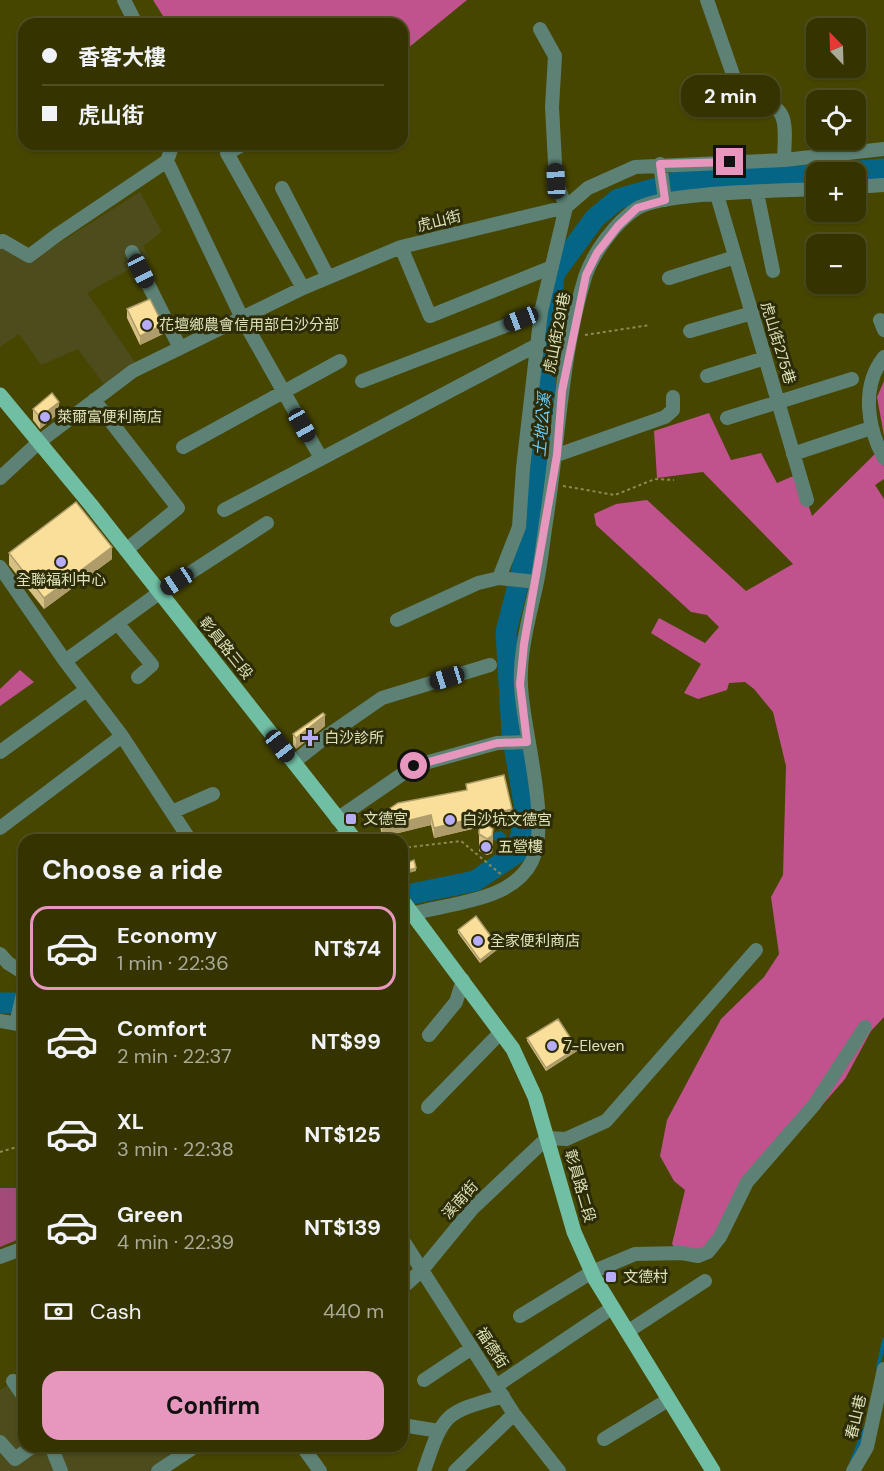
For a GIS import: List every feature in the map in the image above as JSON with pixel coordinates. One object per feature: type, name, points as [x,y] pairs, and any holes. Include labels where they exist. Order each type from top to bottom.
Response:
[{"type":"main road","name":"彰員路三段","points":[[0,395],[126,550],[350,834]]},
{"type":"main road","name":"彰員路二段","points":[[408,911],[463,980],[513,1049],[535,1097],[574,1232],[592,1272],[713,1471]]},
{"type":"street","points":[[124,0],[133,18]]},
{"type":"street","points":[[707,0],[738,88],[748,96],[775,108],[783,117],[784,160]]},
{"type":"street","points":[[503,578],[519,527],[523,468],[541,312],[566,207],[556,181],[552,106],[555,56],[540,29]]},
{"type":"street","name":"虎山街","points":[[0,478],[39,442],[133,371],[179,346],[303,288],[401,247],[566,207],[588,188],[636,167],[660,164],[784,160],[884,149]]},
{"type":"street","points":[[0,242],[29,256],[167,161],[171,150]]},
{"type":"street","points":[[233,150],[227,153],[303,288]]},
{"type":"street","points":[[167,161],[242,318],[321,458]]},
{"type":"street","points":[[660,164],[665,200]]},
{"type":"street","points":[[866,186],[884,185]]},
{"type":"street","points":[[282,188],[328,277]]},
{"type":"street","name":"虎山街291巷","points":[[408,909],[499,893],[514,884],[532,861],[540,821],[524,742],[520,684],[524,644],[557,455],[562,391],[586,275],[597,253],[618,226],[637,208],[665,200],[806,190]]},
{"type":"street","points":[[757,193],[773,271]]},
{"type":"street","name":"虎山街275巷","points":[[717,195],[807,500]]},
{"type":"street","points":[[401,247],[430,316],[552,267]]},
{"type":"street","points":[[132,252],[179,346]]},
{"type":"street","points":[[669,278],[735,257]]},
{"type":"street","points":[[362,381],[541,312]]},
{"type":"street","points":[[690,331],[752,313]]},
{"type":"street","points":[[224,510],[538,344]]},
{"type":"street","points":[[884,357],[873,371],[869,416],[884,458]]},
{"type":"street","points":[[707,376],[765,358]]},
{"type":"street","points":[[183,447],[340,361]]},
{"type":"street","points":[[727,418],[852,380]]},
{"type":"street","points":[[557,455],[665,417],[673,410],[673,397]]},
{"type":"street","points":[[94,400],[178,508],[126,550]]},
{"type":"street","points":[[793,454],[864,430]]},
{"type":"street","points":[[65,661],[159,593],[267,524]]},
{"type":"street","points":[[0,567],[65,661],[122,736],[186,834]]},
{"type":"street","points":[[397,620],[478,583],[503,578],[533,582]]},
{"type":"street","points":[[118,624],[152,665],[138,677]]},
{"type":"street","points":[[294,762],[382,698],[490,665]]},
{"type":"street","points":[[0,752],[86,690]]},
{"type":"street","points":[[0,828],[122,736]]},
{"type":"street","points":[[337,819],[414,766],[497,743],[524,742]]},
{"type":"street","points":[[172,812],[213,794]]},
{"type":"street","points":[[547,1138],[566,1139],[606,1121],[756,950]]},
{"type":"street","points":[[0,954],[18,969]]},
{"type":"street","points":[[429,1035],[456,1002],[463,980]]},
{"type":"street","points":[[0,1021],[18,1022]]},
{"type":"street","points":[[520,1316],[592,1272],[635,1254],[682,1252],[698,1256],[708,1252],[720,1237],[747,1182],[814,1105],[865,1027]]},
{"type":"street","points":[[428,1107],[501,1032]]},
{"type":"street","name":"溪南街","points":[[408,1283],[422,1270],[472,1209],[547,1138]]},
{"type":"street","name":"福德街","points":[[408,1248],[499,1391],[559,1471]]},
{"type":"street","points":[[0,1257],[18,1250]]},
{"type":"street","points":[[627,1332],[705,1281]]},
{"type":"street","points":[[424,1471],[444,1420],[458,1409],[499,1391],[612,1308]]},
{"type":"street","points":[[424,1380],[472,1348]]},
{"type":"street","name":"春山巷","points":[[853,1471],[867,1448],[884,1369]]},
{"type":"street","points":[[13,1381],[18,1388]]},
{"type":"street","points":[[604,1439],[668,1400]]},
{"type":"street","points":[[455,1471],[514,1413]]},
{"type":"street","points":[[408,1426],[439,1431]]},
{"type":"street","points":[[0,1442],[15,1459],[25,1452]]},
{"type":"street","points":[[53,1452],[61,1471]]},
{"type":"street","points":[[159,1471],[187,1452]]},
{"type":"street","points":[[306,1452],[316,1469]]},
{"type":"path","points":[[573,337],[650,325]]},
{"type":"path","points":[[552,483],[589,493],[615,495],[647,481],[674,480]]},
{"type":"path","points":[[408,847],[461,841],[507,879]]},
{"type":"path","points":[[0,1152],[18,1147]]},
{"type":"shaded area","points":[[153,0],[467,0],[408,48],[408,18],[164,18]]},
{"type":"shaded area","points":[[140,192],[162,232],[143,246],[149,258],[87,293],[135,362],[105,386],[78,349],[41,365],[19,334],[0,347],[0,242],[30,261]]},
{"type":"shaded area","points":[[884,381],[884,436],[877,397]]},
{"type":"shaded area","points":[[709,413],[731,460],[761,453],[777,483],[798,474],[812,516],[878,451],[884,466],[884,479],[875,485],[884,499],[884,1017],[871,1031],[845,1079],[746,1192],[715,1253],[680,1255],[672,1244],[685,1190],[674,1181],[660,1156],[667,1120],[721,1019],[764,977],[779,954],[771,897],[783,875],[786,766],[773,712],[754,689],[745,682],[729,683],[727,690],[698,699],[684,693],[701,664],[651,633],[659,618],[705,643],[719,627],[707,615],[691,612],[596,525],[594,514],[616,504],[647,500],[746,591],[793,564],[703,472],[657,478],[654,431]]},
{"type":"shaded area","points":[[20,670],[34,682],[0,706],[0,689]]},
{"type":"shaded area","points":[[0,1188],[18,1188],[18,1240],[0,1247]]},
{"type":"shaded area","points":[[18,1380],[18,1452],[183,1452],[156,1471],[0,1471],[0,1390]]},
{"type":"water","points":[[501,831],[506,835],[504,843],[490,839],[493,833]]},
{"type":"building","name":"花壇鄉農會信用部白沙分部","points":[[150,299],[163,325],[140,336],[127,309]]},
{"type":"building","points":[[52,393],[59,402],[40,417],[33,409]]},
{"type":"building","name":"全聯福利中心","points":[[76,502],[112,547],[44,598],[9,553]]},
{"type":"building","points":[[323,713],[325,715],[296,738],[293,734]]},
{"type":"building","points":[[504,775],[512,809],[434,828],[431,815],[382,827],[380,815],[398,803],[467,790],[466,784]]},
{"type":"building","points":[[484,823],[493,829],[492,836],[487,839],[479,834]]},
{"type":"building","points":[[414,860],[416,868],[409,870],[408,863]]},
{"type":"building","name":"全家便利商店","points":[[476,916],[498,946],[480,960],[458,930]]},
{"type":"building","name":"7-Eleven","points":[[558,1019],[577,1048],[546,1068],[527,1038]]},
{"type":"waterway","name":"土地公溪","points":[[866,170],[884,169]]},
{"type":"waterway","name":"土地公溪","points":[[408,895],[475,881],[518,852],[525,810],[512,733],[506,632],[534,522],[554,274],[595,218],[618,199],[677,182],[806,176]]},
{"type":"waterway","name":"土地公溪","points":[[0,1003],[18,1003]]},
{"type":"waterway","points":[[878,1368],[884,1340]]},
{"type":"waterway","points":[[852,1461],[865,1428]]},
{"type":"place","name":"花壇鄉農會信用部白沙分部","points":[[147,325]]},
{"type":"place","name":"萊爾富便利商店","points":[[45,417]]},
{"type":"place","name":"全聯福利中心","points":[[61,562]]},
{"type":"place","name":"白沙診所","points":[[310,738]]},
{"type":"place","name":"文德宮","points":[[351,819]]},
{"type":"place","name":"白沙坑文德宮","points":[[450,820]]},
{"type":"place","name":"五營樓","points":[[486,847]]},
{"type":"place","name":"全家便利商店","points":[[478,941]]},
{"type":"place","name":"7-Eleven","points":[[552,1046]]},
{"type":"place","name":"文德村","points":[[611,1277]]},
{"type":"route","points":[[414,766],[497,743],[527,742],[520,684],[524,644],[537,582],[557,455],[562,391],[586,275],[597,253],[618,226],[637,208],[665,200],[660,164],[730,162]]}]
